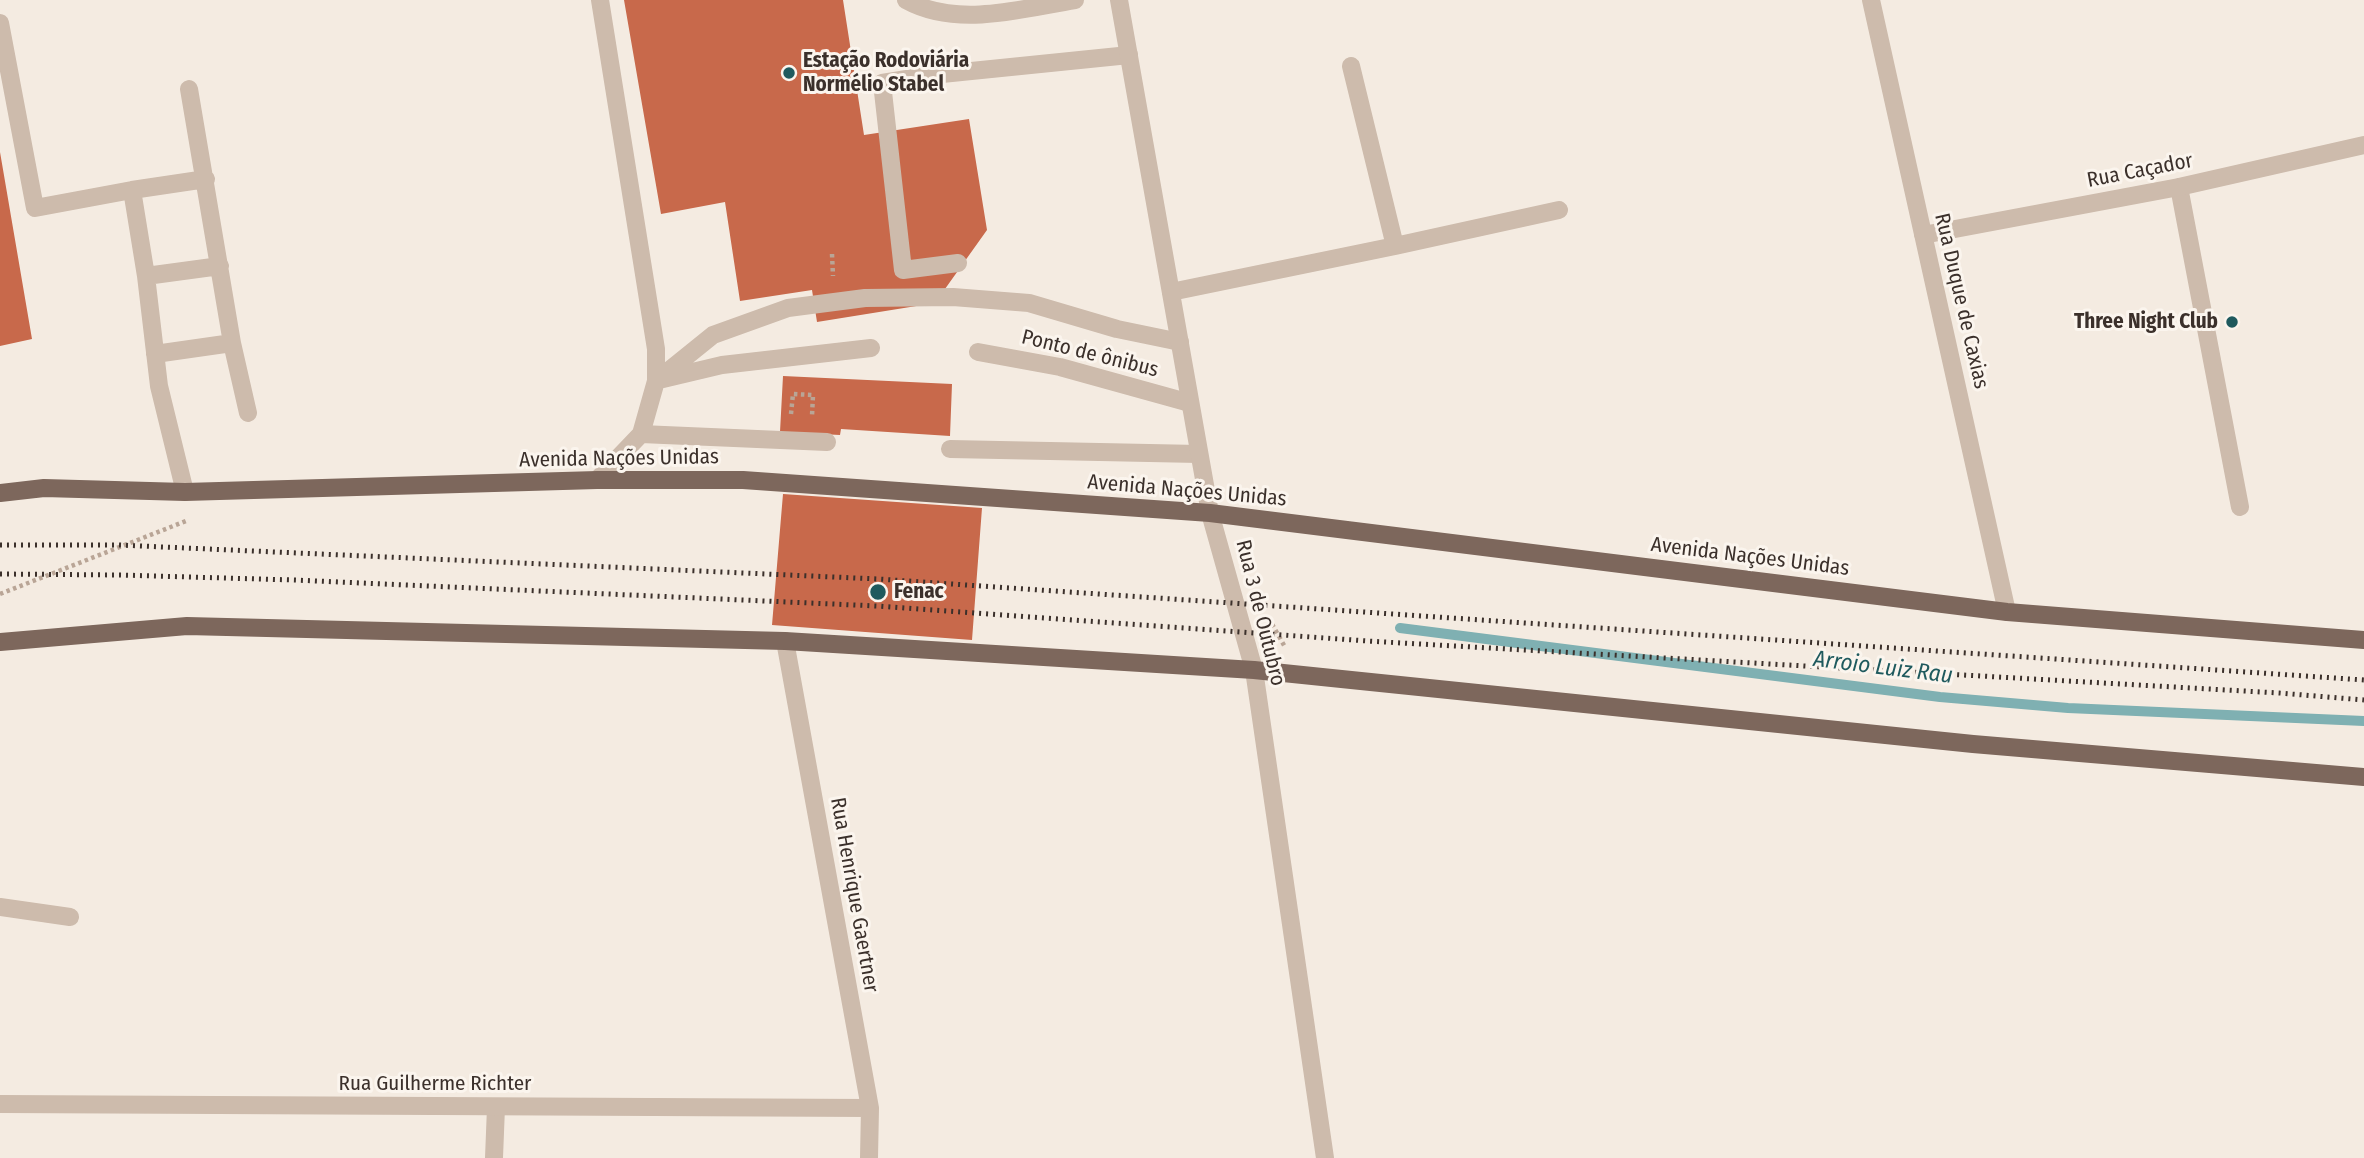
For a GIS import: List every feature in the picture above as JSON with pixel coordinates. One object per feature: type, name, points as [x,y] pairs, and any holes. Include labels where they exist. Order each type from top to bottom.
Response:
[{"type":"main road","name":"Avenida Nações Unidas","points":[[0,493],[44,488],[185,492],[597,480],[743,480],[1210,513],[2007,612],[2364,640]]},
{"type":"main road","points":[[0,642],[187,626],[786,641],[1254,670],[1973,744],[2364,777]]},
{"type":"street","points":[[597,480],[641,434],[656,381],[656,349],[600,0]]},
{"type":"street","points":[[906,0],[922,9],[974,16],[1075,0]]},
{"type":"street","name":"Rua 3 de Outubro","points":[[1119,0],[1210,513],[1254,670],[1325,1158]]},
{"type":"street","name":"Rua Duque de Caxias","points":[[1871,0],[2007,612]]},
{"type":"street","points":[[0,23],[36,208],[132,190],[206,180]]},
{"type":"street","points":[[958,263],[904,270],[882,83],[932,75],[1129,55]]},
{"type":"street","points":[[1351,66],[1395,246]]},
{"type":"street","points":[[189,89],[232,343],[248,413]]},
{"type":"street","name":"Rua Caçador","points":[[1923,235],[2179,187],[2364,145]]},
{"type":"street","points":[[2179,187],[2240,507]]},
{"type":"street","points":[[132,190],[146,276],[159,386],[185,492]]},
{"type":"street","points":[[1171,292],[1559,210]]},
{"type":"street","points":[[146,276],[220,266]]},
{"type":"street","points":[[656,381],[713,335],[788,308],[865,298],[953,298],[1029,303],[1117,329],[1180,342]]},
{"type":"street","points":[[155,354],[232,343]]},
{"type":"street","points":[[656,381],[722,365],[871,348]]},
{"type":"street","name":"Ponto de ônibus","points":[[978,352],[1060,367],[1190,402]]},
{"type":"street","points":[[641,434],[827,442]]},
{"type":"street","points":[[950,449],[1199,454]]},
{"type":"street","name":"Rua Henrique Gaertner","points":[[786,641],[870,1108],[869,1158]]},
{"type":"street","points":[[0,907],[70,917]]},
{"type":"street","name":"Rua Guilherme Richter","points":[[0,1104],[870,1108]]},
{"type":"street","points":[[494,1158],[496,1107]]},
{"type":"path","points":[[791,420],[793,394],[813,396],[811,420],[820,422]]},
{"type":"path","points":[[0,594],[192,519]]},
{"type":"path","points":[[1271,622],[1292,658]]},
{"type":"building","points":[[624,0],[843,0],[864,135],[969,119],[987,230],[935,303],[817,322],[812,290],[740,301],[725,202],[661,214]]},
{"type":"building","points":[[0,152],[32,339],[0,346]]},
{"type":"building","points":[[783,376],[952,384],[950,436],[841,429],[840,435],[780,432]]},
{"type":"building","points":[[783,494],[982,508],[972,640],[772,625]]},
{"type":"waterway","name":"Arroio Luiz Rau","points":[[1400,628],[1940,697],[2068,708],[2364,721]]},
{"type":"railway","points":[[0,545],[119,545],[878,579],[2364,680]]},
{"type":"railway","points":[[0,574],[294,580],[877,606],[1367,641],[2364,700]]},
{"type":"place","name":"Estação Rodoviária Normélio Stabel","points":[[789,73]]},
{"type":"place","name":"Three Night Club","points":[[2232,322]]},
{"type":"place","name":"Fenac","points":[[878,592]]}]
